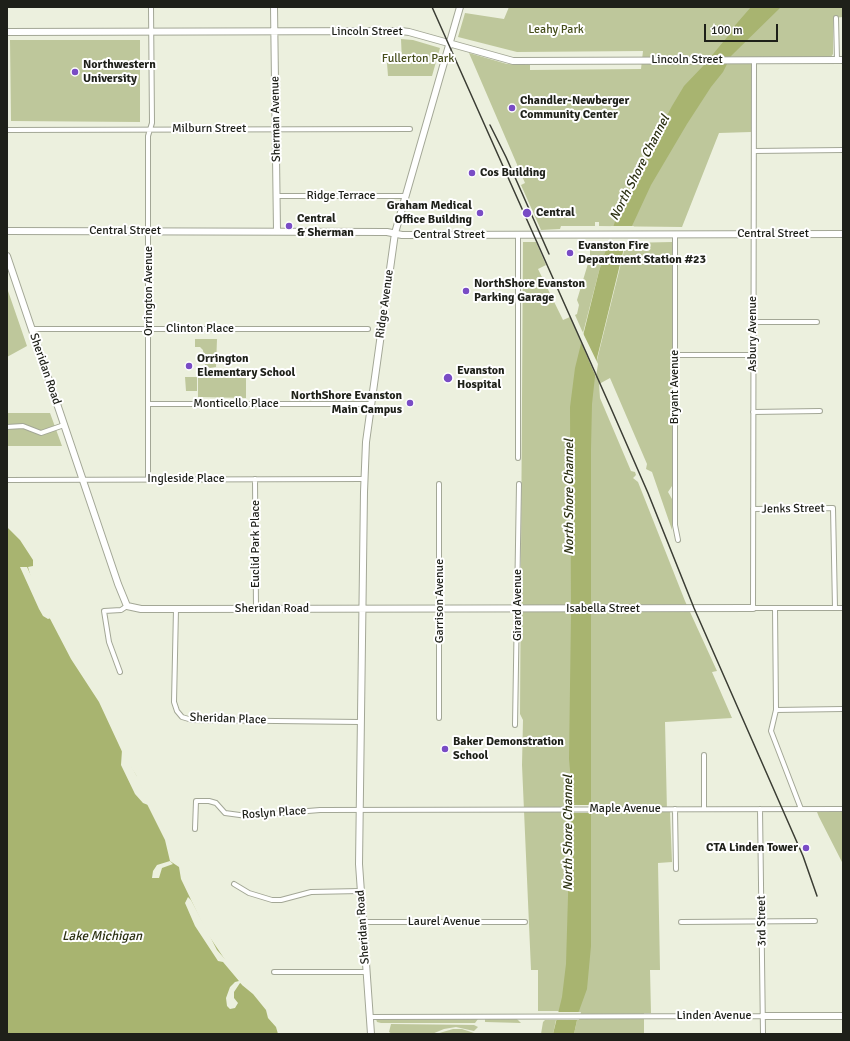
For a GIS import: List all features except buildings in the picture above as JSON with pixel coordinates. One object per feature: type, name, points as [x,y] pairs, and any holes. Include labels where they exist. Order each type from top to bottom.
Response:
[{"type":"street","name":"Orrington Avenue","points":[[148,479],[148,136],[152,123],[151,7]]},
{"type":"street","name":"Sherman Avenue","points":[[274,7],[277,231]]},
{"type":"street","name":"Ridge Avenue","points":[[362,609],[364,479],[371,404],[395,233],[460,7]]},
{"type":"street","points":[[836,18],[840,60]]},
{"type":"street","name":"Lincoln Street","points":[[7,32],[405,31],[513,61],[840,60]]},
{"type":"street","name":"Asbury Avenue","points":[[753,608],[754,60]]},
{"type":"street","name":"Milburn Street","points":[[7,130],[410,129]]},
{"type":"street","points":[[754,151],[843,150]]},
{"type":"street","name":"Ridge Terrace","points":[[276,196],[405,196]]},
{"type":"street","name":"Central Street","points":[[7,231],[387,232],[402,235],[843,234]]},
{"type":"street","name":"Bryant Avenue","points":[[675,234],[675,525],[678,540]]},
{"type":"street","points":[[518,235],[518,458]]},
{"type":"street","name":"Sheridan Road","points":[[7,256],[82,479],[127,606],[141,609],[362,609],[360,891],[370,1034]]},
{"type":"street","points":[[753,322],[818,322]]},
{"type":"street","name":"Clinton Place","points":[[32,329],[368,329]]},
{"type":"street","points":[[675,355],[753,355]]},
{"type":"street","name":"Monticello Place","points":[[149,404],[371,404]]},
{"type":"street","points":[[753,412],[820,411]]},
{"type":"street","points":[[7,427],[22,426],[41,433],[64,425]]},
{"type":"street","name":"Euclid Park Place","points":[[255,479],[256,609]]},
{"type":"street","name":"Ingleside Place","points":[[7,480],[364,479]]},
{"type":"street","name":"Garrison Avenue","points":[[439,484],[440,718]]},
{"type":"street","name":"Girard Avenue","points":[[515,725],[519,484]]},
{"type":"street","name":"Jenks Street","points":[[753,509],[833,508],[835,608]]},
{"type":"street","points":[[120,672],[109,642],[104,611],[121,610],[127,606]]},
{"type":"street","points":[[775,608],[776,710],[770,731],[801,809]]},
{"type":"street","name":"Isabella Street","points":[[362,609],[843,608]]},
{"type":"street","name":"Sheridan Place","points":[[176,609],[174,702],[177,711],[182,718],[192,720],[360,722]]},
{"type":"street","points":[[776,710],[843,709]]},
{"type":"street","points":[[704,755],[704,809]]},
{"type":"street","name":"Roslyn Place","points":[[195,828],[196,801],[213,802],[225,813],[235,816],[277,815],[320,810],[360,810]]},
{"type":"street","points":[[675,809],[676,869]]},
{"type":"street","name":"3rd Street","points":[[760,809],[763,1034]]},
{"type":"street","name":"Maple Avenue","points":[[360,810],[843,809]]},
{"type":"street","points":[[234,884],[249,893],[276,900],[311,892],[360,891]]},
{"type":"street","points":[[681,922],[815,921]]},
{"type":"street","name":"Laurel Avenue","points":[[363,922],[525,922]]},
{"type":"street","points":[[274,972],[366,972]]},
{"type":"street","name":"Linden Avenue","points":[[369,1016],[843,1016]]},
{"type":"green space","name":"Leahy Park","points":[[509,7],[843,7],[843,17],[833,18],[833,54],[831,57],[751,57],[751,132],[719,133],[682,227],[599,226],[599,222],[595,222],[595,226],[561,226],[560,229],[541,230],[521,185],[525,183],[469,53],[507,64],[530,65],[530,70],[641,69],[643,51],[517,52],[458,37],[465,13],[504,19]]},
{"type":"green space","name":"Fullerton Park","points":[[401,39],[413,40],[440,48],[432,76],[388,76],[387,63],[402,62]]},
{"type":"green space","name":"Northwestern University","points":[[10,40],[140,40],[140,122],[11,121]]},
{"type":"green space","points":[[523,242],[536,242],[546,265],[538,269],[563,320],[570,317],[594,372],[626,243],[672,242],[672,486],[668,492],[672,499],[672,530],[652,472],[646,469],[647,464],[610,378],[599,384],[600,398],[631,471],[635,472],[636,475],[633,478],[638,482],[685,601],[717,671],[712,672],[732,718],[665,722],[667,812],[670,812],[672,862],[658,863],[660,970],[650,970],[651,1013],[644,1013],[644,1034],[574,1034],[579,1011],[538,1011],[538,970],[531,970],[522,765],[523,720],[520,714]]},
{"type":"green space","points":[[590,242],[609,242],[599,271],[583,333],[575,315],[577,314],[579,305],[577,300],[590,257]]},
{"type":"green space","points":[[7,288],[27,346],[7,357]]},
{"type":"green space","points":[[195,339],[217,339],[216,367],[210,368],[205,365],[203,350],[200,347],[195,347]]},
{"type":"green space","points":[[200,369],[246,369],[246,398],[198,397],[198,372]]},
{"type":"green space","points":[[185,377],[197,377],[197,391],[186,391]]},
{"type":"green space","points":[[7,413],[50,413],[62,446],[7,446]]},
{"type":"green space","points":[[817,812],[843,812],[843,864],[819,817]]},
{"type":"green space","points":[[376,1019],[478,1019],[475,1023],[381,1023],[377,1022]]},
{"type":"green space","points":[[485,1019],[517,1019],[521,1023],[485,1022]]},
{"type":"green space","points":[[545,1020],[556,1020],[553,1034],[541,1034],[543,1022]]},
{"type":"green space","points":[[391,1024],[474,1025],[478,1027],[474,1031],[456,1027],[444,1029],[432,1034],[392,1034],[389,1032]]},
{"type":"green space","points":[[453,1029],[462,1029],[474,1033],[436,1034]]},
{"type":"water","name":"North Shore Channel","points":[[751,7],[781,7],[731,56],[723,72],[711,87],[687,124],[651,185],[632,226],[624,248],[597,358],[592,404],[591,449],[591,946],[587,989],[579,1011],[574,1034],[553,1034],[562,997],[566,964],[570,828],[573,804],[569,759],[571,613],[570,407],[575,368],[599,271],[621,203],[684,86],[704,65]]},
{"type":"water","name":"Lake Michigan","points":[[7,527],[20,540],[33,560],[33,566],[28,567],[34,588],[71,659],[99,702],[125,758],[136,775],[145,800],[165,840],[170,861],[179,867],[181,879],[207,933],[242,985],[253,994],[266,1010],[268,1018],[276,1027],[278,1034],[7,1034]]},
{"type":"pier","points":[[611,226],[634,226],[628,243],[606,243]]},
{"type":"pier","points":[[582,331],[598,364],[596,377],[580,340]]},
{"type":"pier","points":[[20,567],[27,567],[51,618],[48,619],[43,616]]},
{"type":"pier","points":[[122,750],[139,780],[148,805],[143,803],[135,794],[121,765]]},
{"type":"pier","points":[[571,805],[593,805],[594,813],[570,813]]},
{"type":"pier","points":[[170,861],[173,864],[162,868],[159,878],[152,878],[153,871],[157,865]]},
{"type":"pier","points":[[188,897],[217,950],[239,975],[246,986],[240,983],[234,992],[234,998],[238,1003],[235,1008],[230,1009],[227,1006],[226,998],[230,987],[235,982],[239,981],[223,962],[218,961],[195,926],[185,903]]},
{"type":"pier","points":[[557,1012],[581,1012],[579,1020],[554,1020]]},
{"type":"railway","points":[[432,7],[648,493],[694,608],[803,856],[817,896]]},
{"type":"railway","points":[[490,125],[506,157],[549,254]]},
{"type":"place","name":"Northwestern University","points":[[75,72]]},
{"type":"place","name":"Chandler-Newberger Community Center","points":[[512,108]]},
{"type":"place","name":"Cos Building","points":[[472,173]]},
{"type":"place","name":"Graham Medical Office Building","points":[[480,213]]},
{"type":"place","name":"Central","points":[[527,213]]},
{"type":"place","name":"Central & Sherman","points":[[289,226]]},
{"type":"place","name":"Evanston Fire Department Station #23","points":[[570,253]]},
{"type":"place","name":"NorthShore Evanston Parking Garage","points":[[466,291]]},
{"type":"place","name":"Orrington Elementary School","points":[[189,366]]},
{"type":"place","name":"Evanston Hospital","points":[[448,378]]},
{"type":"place","name":"NorthShore Evanston Main Campus","points":[[410,403]]},
{"type":"place","name":"Baker Demonstration School","points":[[445,749]]},
{"type":"place","name":"CTA Linden Tower","points":[[806,848]]}]
